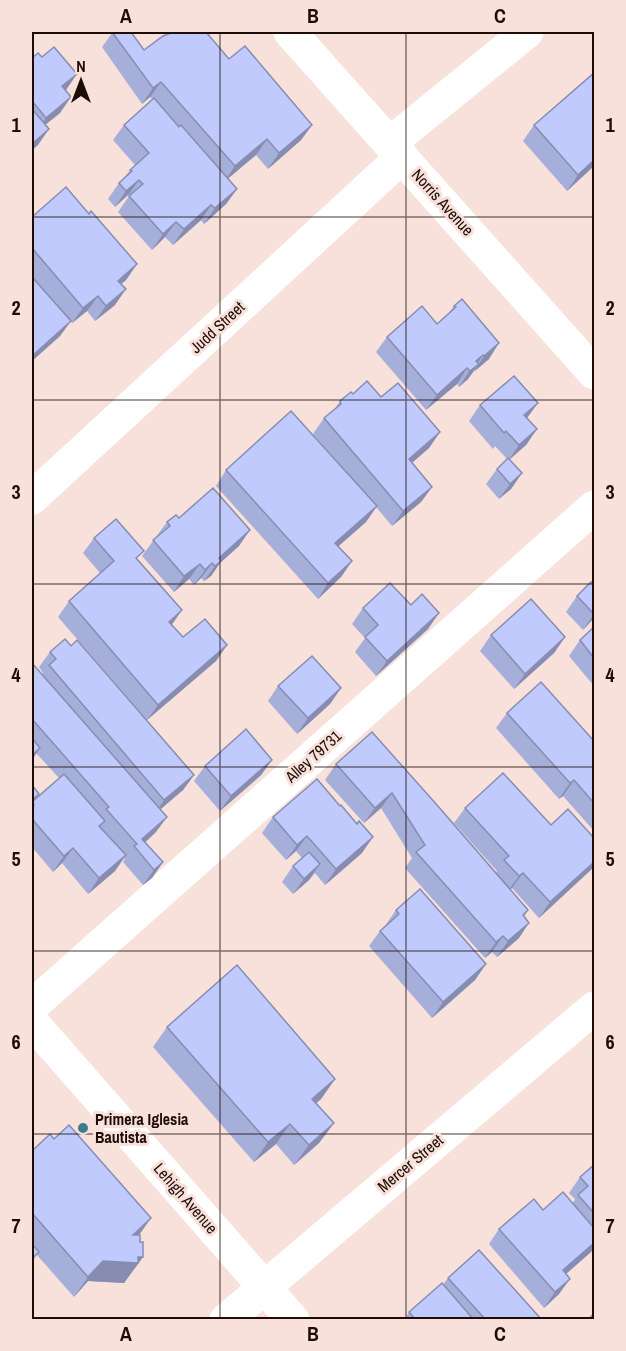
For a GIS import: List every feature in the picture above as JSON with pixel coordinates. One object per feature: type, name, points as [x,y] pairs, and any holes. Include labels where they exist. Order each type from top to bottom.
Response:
[{"type":"street","name":"Norris Avenue","points":[[290,32],[594,373]]},
{"type":"street","name":"Judd Street","points":[[32,498],[396,150],[527,32]]},
{"type":"street","name":"Alley 79731","points":[[32,1005],[594,507]]},
{"type":"street","name":"Mercer Street","points":[[226,1320],[594,1008]]},
{"type":"street","name":"Lehigh Avenue","points":[[32,1022],[293,1320]]},
{"type":"building","points":[[112,32],[131,32],[144,50],[163,36],[173,32],[206,32],[229,59],[245,46],[312,125],[279,153],[267,139],[235,166],[161,82],[153,88]]},
{"type":"building","points":[[54,47],[77,74],[62,86],[71,97],[46,118],[32,101],[32,58],[38,53],[42,57]]},
{"type":"building","points":[[594,73],[594,160],[578,175],[534,125]]},
{"type":"building","points":[[154,98],[237,189],[215,208],[211,205],[184,229],[176,222],[163,234],[129,196],[143,184],[139,180],[126,191],[119,183],[149,153],[124,125]]},
{"type":"building","points":[[32,109],[49,129],[32,144]]},
{"type":"building","points":[[66,187],[89,214],[91,211],[137,264],[118,281],[126,289],[106,306],[98,296],[83,308],[32,248],[32,217]]},
{"type":"building","points":[[32,277],[71,321],[32,356]]},
{"type":"building","points":[[462,299],[499,343],[476,361],[479,364],[470,371],[467,368],[437,395],[387,337],[422,306],[437,324]]},
{"type":"building","points":[[514,376],[538,403],[524,415],[537,429],[519,445],[506,431],[504,433],[480,405]]},
{"type":"building","points":[[367,381],[381,397],[398,383],[440,432],[409,459],[432,487],[403,511],[324,418],[341,404],[340,401],[351,392],[353,394]]},
{"type":"building","points":[[291,411],[377,506],[335,543],[352,561],[328,583],[226,470]]},
{"type":"building","points":[[508,458],[522,473],[510,484],[497,469]]},
{"type":"building","points":[[213,488],[250,530],[219,558],[221,561],[215,566],[212,563],[205,570],[200,564],[184,576],[153,540],[170,526],[167,522],[176,515],[179,518]]},
{"type":"building","points":[[116,519],[144,551],[136,558],[182,610],[169,622],[183,637],[205,619],[227,645],[158,705],[69,601],[114,561],[94,538]]},
{"type":"building","points":[[591,582],[594,586],[594,614],[577,596]]},
{"type":"building","points":[[390,583],[411,605],[422,594],[439,613],[387,661],[365,637],[378,625],[363,608]]},
{"type":"building","points":[[531,599],[565,637],[525,674],[491,635]]},
{"type":"building","points":[[594,627],[594,658],[580,640]]},
{"type":"building","points":[[65,639],[71,646],[77,640],[194,775],[164,800],[49,665],[56,659],[50,652]]},
{"type":"building","points":[[312,656],[341,688],[308,718],[278,686]]},
{"type":"building","points":[[32,663],[167,817],[142,839],[163,862],[154,870],[134,846],[137,844],[106,809],[109,807],[32,719]]},
{"type":"building","points":[[541,682],[594,741],[594,803],[574,780],[570,783],[507,713]]},
{"type":"building","points":[[246,729],[272,760],[231,796],[205,766]]},
{"type":"building","points":[[372,732],[528,910],[523,915],[529,923],[508,941],[503,936],[496,942],[416,852],[425,845],[392,793],[375,808],[336,764]]},
{"type":"building","points":[[32,738],[40,748],[32,755]]},
{"type":"building","points":[[503,773],[551,825],[568,809],[594,838],[594,862],[550,902],[523,873],[519,876],[504,860],[509,856],[465,808]]},
{"type":"building","points":[[64,774],[105,821],[99,826],[126,855],[99,878],[73,848],[64,856],[32,819],[34,805],[32,802]]},
{"type":"building","points":[[317,779],[357,824],[359,821],[373,837],[336,869],[307,836],[297,845],[273,817]]},
{"type":"building","points":[[32,785],[39,794],[32,800]]},
{"type":"building","points":[[309,852],[320,864],[304,879],[293,866]]},
{"type":"building","points":[[420,889],[486,964],[443,1002],[380,931],[399,914],[396,910]]},
{"type":"building","points":[[237,965],[335,1079],[312,1099],[334,1123],[309,1145],[290,1124],[268,1142],[167,1027]]},
{"type":"building","points":[[69,1125],[151,1218],[133,1235],[140,1235],[140,1242],[143,1242],[143,1257],[138,1257],[138,1263],[103,1261],[88,1277],[32,1213],[32,1151],[50,1134],[54,1139]]},
{"type":"building","points":[[594,1165],[594,1213],[578,1195],[588,1186],[580,1177]]},
{"type":"building","points":[[563,1192],[594,1228],[594,1243],[563,1270],[570,1279],[555,1292],[499,1229],[534,1199],[543,1210]]},
{"type":"building","points":[[32,1244],[39,1252],[32,1258]]},
{"type":"building","points":[[479,1250],[542,1320],[486,1320],[448,1278]]},
{"type":"building","points":[[442,1283],[474,1320],[416,1320],[409,1312]]},
{"type":"place","name":"Primera Iglesia Bautista","points":[[83,1128]]}]
